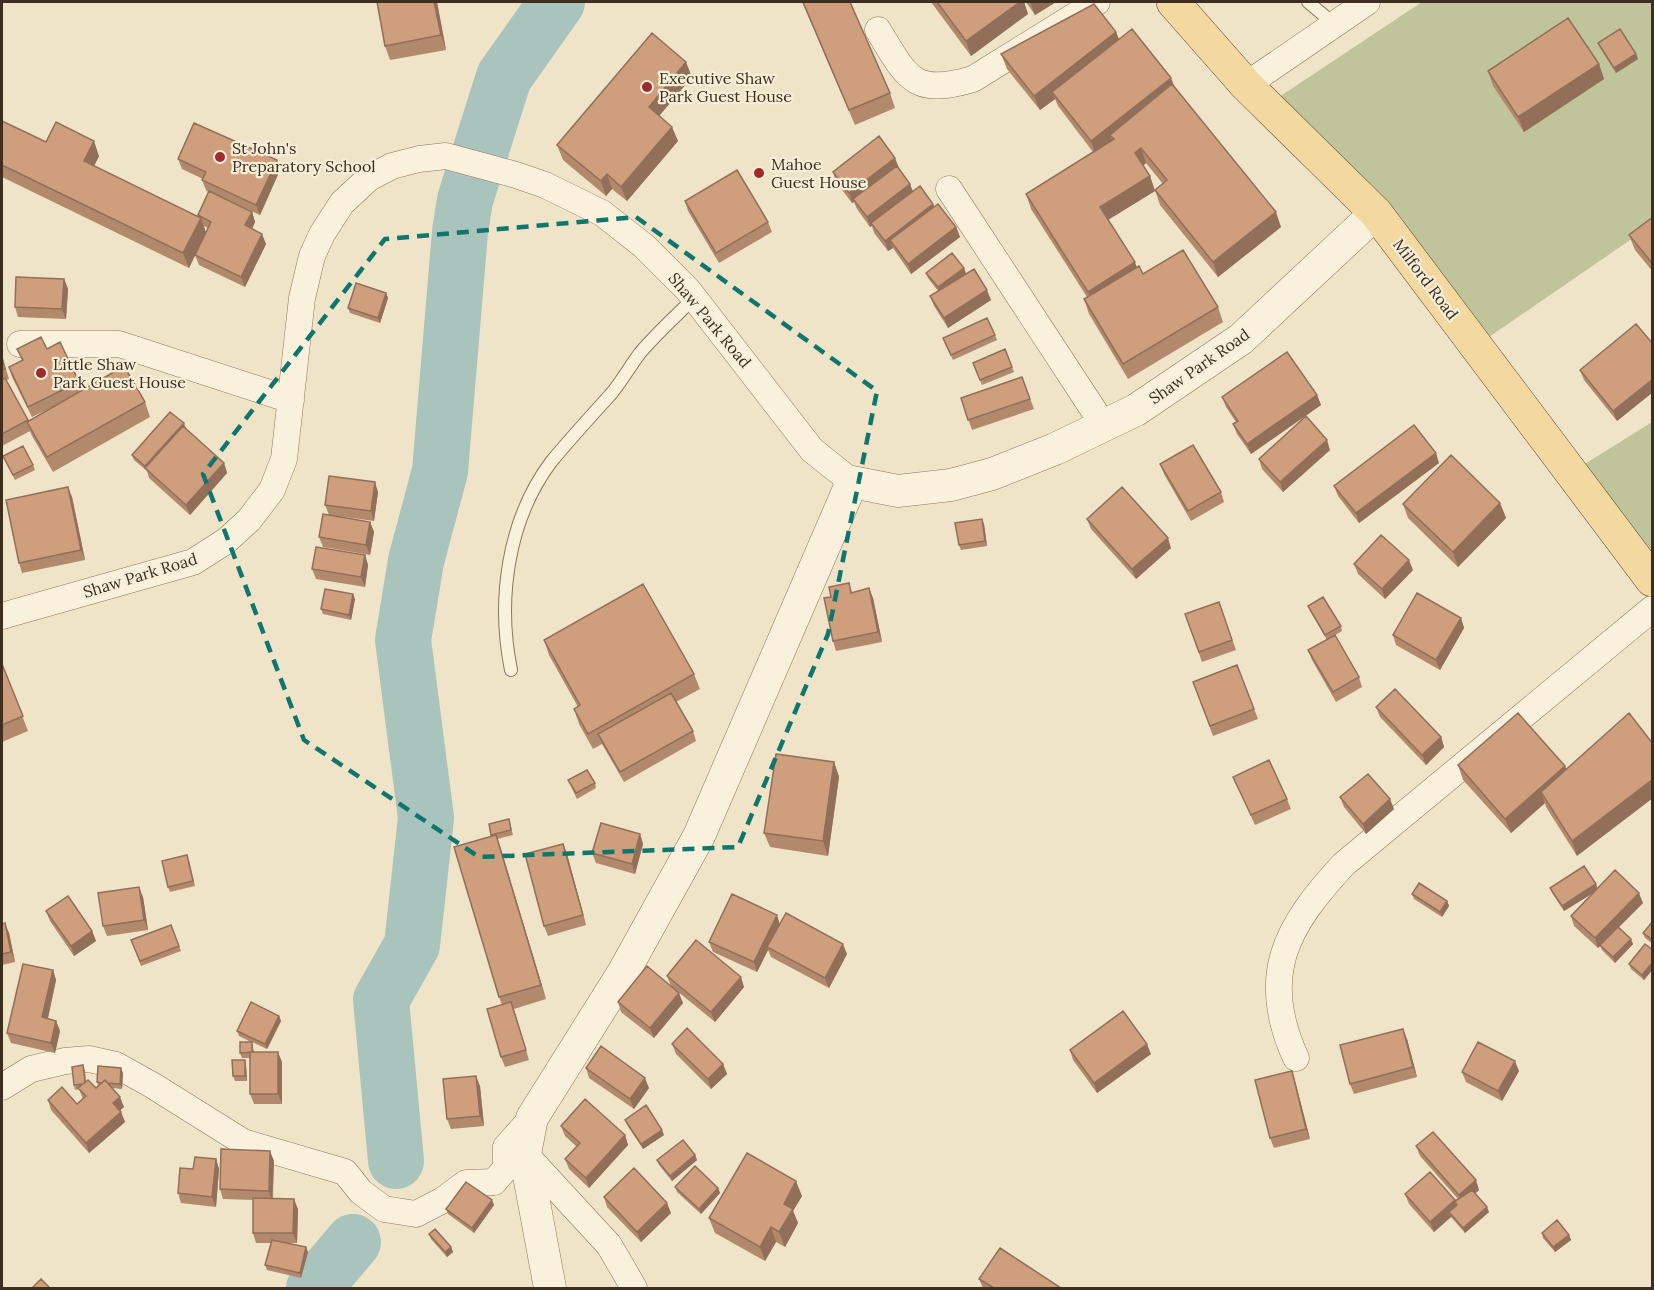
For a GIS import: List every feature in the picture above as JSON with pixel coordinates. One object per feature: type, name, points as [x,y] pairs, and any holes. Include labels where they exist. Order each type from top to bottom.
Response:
[{"type":"main road","name":"Milford Road","points":[[1173,2],[1246,85],[1376,213],[1653,580]]},
{"type":"street","points":[[878,30],[902,69],[916,82],[930,87],[952,86],[973,79],[1097,2]]},
{"type":"street","points":[[1246,85],[1333,23],[1367,2]]},
{"type":"street","name":"Shaw Park Road","points":[[2,616],[193,562],[226,541],[249,520],[272,490],[284,459],[302,298],[312,256],[342,202],[369,178],[392,166],[419,159],[446,156],[545,185],[602,213],[644,246],[694,298],[812,450],[852,482],[898,492],[951,485],[992,474],[1136,410],[1241,339],[1376,213]]},
{"type":"street","points":[[949,189],[1104,426]]},
{"type":"street","points":[[20,344],[119,344],[291,400]]},
{"type":"street","points":[[2,1087],[31,1069],[65,1061],[89,1059],[117,1065],[243,1142],[345,1173],[361,1192],[384,1209],[416,1214],[443,1200],[466,1183],[494,1182],[506,1168],[506,1146],[532,1118],[623,973],[699,836],[852,482]]},
{"type":"street","points":[[1296,1058],[1286,1035],[1277,996],[1279,965],[1294,931],[1315,895],[1344,864],[1653,609]]},
{"type":"street","points":[[532,1118],[525,1154],[549,1288]]},
{"type":"street","points":[[525,1154],[609,1245],[634,1288]]},
{"type":"lane","points":[[1308,2],[1333,23]]},
{"type":"lane","points":[[511,670],[505,640],[504,606],[508,565],[520,520],[550,464],[614,389],[641,353],[694,298]]},
{"type":"highlighted area","points":[[636,217],[877,391],[828,634],[738,847],[479,857],[304,740],[203,474],[385,239]]},
{"type":"green space","points":[[1422,2],[1652,2],[1652,225],[1473,348],[1273,101]]},
{"type":"green space","points":[[1652,422],[1652,558],[1580,467]]},
{"type":"building","points":[[377,2],[434,2],[441,35],[385,46]]},
{"type":"building","points":[[803,2],[850,2],[890,93],[849,110]]},
{"type":"building","points":[[937,2],[1020,2],[966,41]]},
{"type":"building","points":[[1094,4],[1116,32],[1034,96],[1001,54]]},
{"type":"building","points":[[1568,18],[1599,64],[1518,117],[1488,71]]},
{"type":"building","points":[[1132,29],[1171,78],[1091,141],[1052,92]]},
{"type":"building","points":[[1620,29],[1636,54],[1614,68],[1598,43]]},
{"type":"building","points":[[652,33],[686,62],[649,107],[672,127],[621,187],[607,174],[601,181],[557,145]]},
{"type":"building","points":[[1172,84],[1276,212],[1213,262],[1155,190],[1167,180],[1141,148],[1135,153],[1150,176],[1100,207],[1135,262],[1088,292],[1026,194],[1114,139],[1110,135]]},
{"type":"building","points":[[2,121],[46,142],[56,122],[94,141],[84,161],[201,218],[183,253],[2,165]]},
{"type":"building","points":[[194,123],[277,160],[256,205],[202,180],[206,172],[178,159]]},
{"type":"building","points":[[879,136],[895,158],[849,193],[833,172]]},
{"type":"building","points":[[897,166],[910,184],[867,217],[853,199]]},
{"type":"building","points":[[737,170],[768,222],[716,253],[685,201]]},
{"type":"building","points":[[920,186],[933,204],[885,241],[871,223]]},
{"type":"building","points":[[209,191],[252,212],[245,225],[262,234],[241,277],[195,255],[211,222],[198,215]]},
{"type":"building","points":[[938,204],[956,227],[908,264],[890,240]]},
{"type":"building","points":[[1653,217],[1653,264],[1629,235]]},
{"type":"building","points":[[1183,250],[1218,307],[1123,364],[1084,299],[1139,266],[1143,274]]},
{"type":"building","points":[[952,253],[964,268],[938,287],[926,273]]},
{"type":"building","points":[[974,269],[987,290],[944,318],[930,296]]},
{"type":"building","points":[[16,277],[64,279],[62,309],[15,307]]},
{"type":"building","points":[[356,283],[386,293],[378,318],[348,308]]},
{"type":"building","points":[[987,318],[995,335],[951,355],[943,338]]},
{"type":"building","points":[[1636,324],[1653,344],[1653,379],[1613,411],[1580,370]]},
{"type":"building","points":[[41,337],[47,349],[60,342],[79,382],[28,407],[9,367],[23,360],[17,349]]},
{"type":"building","points":[[1005,349],[1012,367],[980,380],[973,363]]},
{"type":"building","points":[[1287,352],[1317,395],[1247,444],[1233,424],[1238,421],[1222,397]]},
{"type":"building","points":[[124,366],[145,402],[47,457],[27,422]]},
{"type":"building","points":[[1022,377],[1030,399],[968,420],[961,398]]},
{"type":"building","points":[[5,378],[28,420],[2,434],[2,380]]},
{"type":"building","points":[[170,412],[184,423],[145,466],[132,455]]},
{"type":"building","points":[[1306,416],[1327,440],[1280,482],[1259,459]]},
{"type":"building","points":[[1414,425],[1436,453],[1356,513],[1334,486]]},
{"type":"building","points":[[183,426],[224,463],[186,505],[145,468]]},
{"type":"building","points":[[1193,445],[1221,492],[1188,511],[1160,464]]},
{"type":"building","points":[[23,446],[33,465],[13,475],[3,456]]},
{"type":"building","points":[[1451,455],[1500,503],[1453,552],[1403,504]]},
{"type":"building","points":[[329,476],[375,482],[371,511],[325,505]]},
{"type":"building","points":[[68,487],[81,550],[19,563],[6,500]]},
{"type":"building","points":[[1122,487],[1168,538],[1132,569],[1087,519]]},
{"type":"building","points":[[323,514],[370,522],[366,545],[319,537]]},
{"type":"building","points":[[982,519],[985,541],[959,545],[955,523]]},
{"type":"building","points":[[1381,535],[1409,560],[1382,589],[1354,564]]},
{"type":"building","points":[[316,547],[365,555],[361,577],[312,569]]},
{"type":"building","points":[[849,583],[851,593],[869,588],[878,632],[833,641],[824,598],[831,597],[829,587]]},
{"type":"building","points":[[643,584],[694,674],[588,734],[574,709],[580,705],[544,640]]},
{"type":"building","points":[[325,589],[353,594],[349,615],[321,609]]},
{"type":"building","points":[[1417,593],[1461,618],[1436,660],[1393,635]]},
{"type":"building","points":[[1323,597],[1341,626],[1325,635],[1308,606]]},
{"type":"building","points":[[1219,602],[1232,640],[1199,652],[1185,614]]},
{"type":"building","points":[[1335,635],[1359,677],[1333,692],[1308,650]]},
{"type":"building","points":[[2,664],[23,716],[2,725]]},
{"type":"building","points":[[1237,665],[1254,709],[1210,726],[1193,682]]},
{"type":"building","points":[[1395,689],[1441,737],[1422,755],[1376,707]]},
{"type":"building","points":[[671,693],[693,731],[620,772],[598,734]]},
{"type":"building","points":[[1518,713],[1565,766],[1505,819],[1458,765]]},
{"type":"building","points":[[1629,713],[1653,744],[1653,779],[1572,841],[1541,792]]},
{"type":"building","points":[[776,754],[834,762],[823,841],[764,833]]},
{"type":"building","points":[[1269,760],[1287,799],[1251,815],[1233,777]]},
{"type":"building","points":[[587,770],[595,783],[576,793],[568,780]]},
{"type":"building","points":[[1368,774],[1390,799],[1363,824],[1340,797]]},
{"type":"building","points":[[509,819],[511,830],[491,835],[489,824]]},
{"type":"building","points":[[601,823],[640,834],[632,864],[592,853]]},
{"type":"building","points":[[496,835],[541,985],[499,997],[454,847]]},
{"type":"building","points":[[563,844],[583,915],[544,926],[525,854]]},
{"type":"building","points":[[187,855],[193,881],[168,887],[162,861]]},
{"type":"building","points":[[1584,866],[1596,884],[1562,906],[1550,888]]},
{"type":"building","points":[[1615,870],[1639,893],[1595,938],[1571,916]]},
{"type":"building","points":[[1419,883],[1447,901],[1440,912],[1412,894]]},
{"type":"building","points":[[139,887],[144,920],[103,926],[98,893]]},
{"type":"building","points":[[732,894],[777,915],[754,962],[709,942]]},
{"type":"building","points":[[68,896],[92,931],[71,946],[46,911]]},
{"type":"building","points":[[786,913],[843,944],[825,978],[767,947]]},
{"type":"building","points":[[1653,921],[1653,940],[1643,933]]},
{"type":"building","points":[[5,923],[11,952],[2,954],[2,924]]},
{"type":"building","points":[[171,925],[179,946],[140,961],[131,940]]},
{"type":"building","points":[[1618,927],[1631,939],[1613,957],[1600,945]]},
{"type":"building","points":[[696,940],[741,977],[711,1012],[667,976]]},
{"type":"building","points":[[1645,944],[1653,950],[1653,962],[1642,975],[1629,964]]},
{"type":"building","points":[[23,964],[53,970],[42,1017],[56,1021],[51,1043],[7,1033]]},
{"type":"building","points":[[647,966],[679,993],[650,1028],[618,1002]]},
{"type":"building","points":[[251,1002],[279,1016],[265,1044],[237,1031]]},
{"type":"building","points":[[511,1002],[526,1050],[501,1057],[487,1009]]},
{"type":"building","points":[[1123,1011],[1147,1044],[1094,1083],[1070,1050]]},
{"type":"building","points":[[687,1028],[723,1064],[708,1079],[672,1044]]},
{"type":"building","points":[[1403,1029],[1413,1067],[1350,1084],[1340,1045]]},
{"type":"building","points":[[240,1042],[252,1042],[252,1052],[240,1053]]},
{"type":"building","points":[[1478,1042],[1515,1061],[1498,1091],[1462,1072]]},
{"type":"building","points":[[601,1046],[645,1078],[630,1099],[586,1068]]},
{"type":"building","points":[[250,1052],[278,1052],[278,1094],[250,1094]]},
{"type":"building","points":[[232,1060],[245,1060],[245,1076],[233,1076]]},
{"type":"building","points":[[83,1065],[85,1082],[74,1085],[72,1067]]},
{"type":"building","points":[[98,1066],[121,1068],[120,1084],[108,1083],[105,1080],[102,1083],[97,1082]]},
{"type":"building","points":[[1292,1071],[1306,1129],[1270,1138],[1255,1080]]},
{"type":"building","points":[[476,1076],[480,1116],[447,1119],[443,1079]]},
{"type":"building","points":[[88,1080],[96,1088],[105,1080],[120,1097],[113,1103],[121,1112],[86,1143],[48,1100],[62,1087],[77,1104],[86,1096],[78,1088]]},
{"type":"building","points":[[585,1099],[625,1135],[586,1178],[565,1159],[580,1143],[561,1126]]},
{"type":"building","points":[[646,1105],[662,1130],[641,1144],[625,1120]]},
{"type":"building","points":[[1433,1132],[1476,1180],[1459,1195],[1416,1146]]},
{"type":"building","points":[[683,1140],[695,1155],[670,1176],[657,1160]]},
{"type":"building","points":[[221,1149],[270,1151],[269,1191],[220,1189]]},
{"type":"building","points":[[747,1153],[796,1181],[784,1204],[793,1209],[779,1232],[771,1227],[760,1247],[709,1218]]},
{"type":"building","points":[[195,1157],[216,1159],[212,1197],[178,1193],[180,1168],[193,1169]]},
{"type":"building","points":[[695,1166],[718,1188],[699,1209],[675,1187]]},
{"type":"building","points":[[634,1168],[667,1203],[637,1232],[604,1197]]},
{"type":"building","points":[[1430,1172],[1455,1200],[1430,1222],[1405,1194]]},
{"type":"building","points":[[466,1182],[492,1200],[472,1228],[446,1209]]},
{"type":"building","points":[[1472,1190],[1487,1207],[1463,1228],[1449,1212],[1457,1205],[1455,1201]]},
{"type":"building","points":[[253,1198],[294,1199],[293,1233],[253,1233]]},
{"type":"building","points":[[1557,1220],[1569,1235],[1553,1247],[1542,1233]]},
{"type":"building","points":[[435,1229],[451,1247],[445,1252],[429,1234]]},
{"type":"building","points":[[272,1240],[306,1247],[300,1273],[265,1265]]},
{"type":"building","points":[[1000,1248],[1061,1288],[994,1288],[979,1279]]},
{"type":"building","points":[[41,1279],[50,1288],[32,1288]]},
{"type":"waterway","points":[[396,1161],[381,1000],[412,945],[426,818],[403,640],[416,561],[440,471],[460,232],[465,200],[504,77],[557,2]]},
{"type":"waterway","points":[[314,1288],[353,1242]]},
{"type":"place","name":"Executive Shaw Park Guest House","points":[[647,87]]},
{"type":"place","name":"St John's Preparatory School","points":[[220,157]]},
{"type":"place","name":"Mahoe Guest House","points":[[759,173]]},
{"type":"place","name":"Little Shaw Park Guest House","points":[[41,373]]}]
